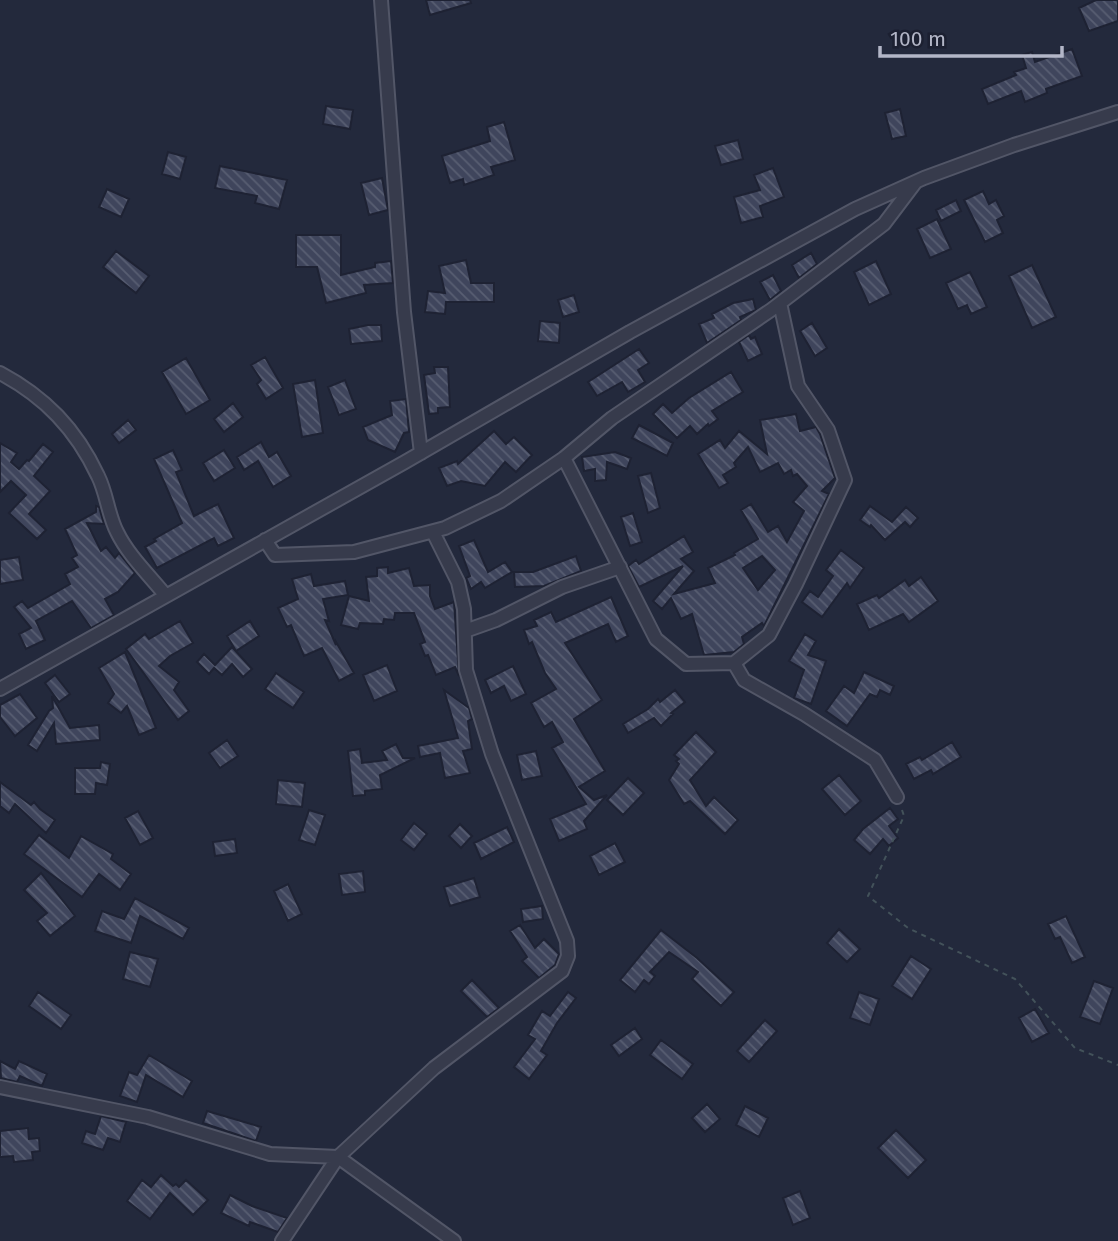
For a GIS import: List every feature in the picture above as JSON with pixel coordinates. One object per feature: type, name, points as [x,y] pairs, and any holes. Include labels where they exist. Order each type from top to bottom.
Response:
[{"type":"street","points":[[382,0],[404,312],[421,453]]},
{"type":"street","points":[[0,689],[421,453],[630,332],[855,209],[915,182],[1014,145],[1118,112]]},
{"type":"street","points":[[265,540],[275,555],[354,552],[445,528],[501,501],[564,458],[612,418],[780,303],[884,224],[915,182]]},
{"type":"street","points":[[564,458],[656,639],[686,664],[734,663],[769,635],[845,480],[828,430],[798,386],[780,303]]},
{"type":"street","points":[[0,373],[51,406],[75,436],[99,477],[117,532],[166,596]]},
{"type":"street","points":[[282,1241],[338,1157],[434,1069],[562,971],[568,956],[567,941],[492,754],[466,670],[464,609],[458,582],[433,532]]},
{"type":"street","points":[[465,631],[496,621],[562,587],[620,567]]},
{"type":"street","points":[[734,663],[744,680],[804,714],[875,760],[897,797]]},
{"type":"street","points":[[0,1087],[148,1117],[270,1154],[338,1157],[454,1241]]},
{"type":"path","points":[[897,797],[904,816],[868,896],[908,928],[1015,979],[1075,1048],[1118,1065]]},
{"type":"building","points":[[426,0],[470,0],[471,3],[430,15]]},
{"type":"building","points":[[1096,0],[1118,0],[1118,21],[1089,31],[1079,8]]},
{"type":"building","points":[[1072,49],[1082,76],[1046,89],[1047,93],[1025,102],[1021,91],[988,104],[982,89],[1026,68],[1022,55],[1032,52],[1035,62]]},
{"type":"building","points":[[326,106],[353,110],[350,129],[323,124]]},
{"type":"building","points":[[900,109],[906,136],[892,139],[885,113]]},
{"type":"building","points":[[504,122],[515,160],[491,167],[494,175],[464,185],[463,179],[450,183],[442,156],[490,141],[487,127]]},
{"type":"building","points":[[738,140],[743,159],[721,165],[715,146]]},
{"type":"building","points":[[168,152],[186,157],[180,179],[162,174]]},
{"type":"building","points":[[220,166],[287,180],[279,209],[255,203],[257,196],[215,188]]},
{"type":"building","points":[[773,168],[784,197],[760,206],[763,217],[741,223],[734,197],[760,190],[754,175]]},
{"type":"building","points":[[382,178],[388,210],[369,215],[361,183]]},
{"type":"building","points":[[107,189],[129,199],[121,217],[99,207]]},
{"type":"building","points":[[983,191],[989,204],[996,200],[1004,216],[997,220],[1003,233],[985,242],[964,200]]},
{"type":"building","points":[[956,200],[961,211],[941,221],[936,210]]},
{"type":"building","points":[[937,219],[951,249],[930,258],[917,229]]},
{"type":"building","points":[[296,235],[341,235],[341,275],[375,267],[375,263],[391,261],[393,283],[364,285],[366,293],[326,303],[317,267],[296,267]]},
{"type":"building","points":[[116,251],[149,276],[136,293],[103,267]]},
{"type":"building","points":[[811,253],[817,264],[799,278],[792,265]]},
{"type":"building","points":[[466,260],[471,283],[494,283],[494,302],[446,302],[445,314],[425,312],[428,291],[445,293],[439,266]]},
{"type":"building","points":[[876,261],[891,294],[869,305],[854,272]]},
{"type":"building","points":[[1032,265],[1056,317],[1032,328],[1009,276]]},
{"type":"building","points":[[970,272],[987,307],[971,314],[967,305],[958,309],[946,283]]},
{"type":"building","points":[[773,275],[781,291],[770,300],[760,282]]},
{"type":"building","points":[[574,295],[579,312],[563,317],[558,300]]},
{"type":"building","points":[[753,299],[756,310],[740,317],[741,320],[707,343],[699,324],[714,318],[712,314],[733,303]]},
{"type":"building","points":[[540,321],[560,323],[559,343],[538,341]]},
{"type":"building","points":[[812,323],[827,348],[815,356],[800,331]]},
{"type":"building","points":[[381,325],[382,341],[351,344],[349,329]]},
{"type":"building","points":[[749,335],[751,339],[755,337],[762,354],[748,361],[739,342]]},
{"type":"building","points":[[639,349],[649,363],[638,370],[645,382],[628,392],[622,382],[597,396],[588,382]]},
{"type":"building","points":[[265,357],[283,388],[266,399],[257,384],[261,380],[251,365]]},
{"type":"building","points":[[186,358],[210,400],[186,414],[162,372]]},
{"type":"building","points":[[434,367],[448,367],[450,407],[438,408],[438,413],[429,414],[424,375],[435,373]]},
{"type":"building","points":[[731,372],[743,392],[712,411],[718,419],[697,434],[690,426],[677,438],[653,414],[663,404],[672,413],[689,398]]},
{"type":"building","points":[[315,380],[323,433],[302,437],[293,384]]},
{"type":"building","points":[[345,380],[356,409],[339,415],[328,387]]},
{"type":"building","points":[[406,399],[409,432],[404,433],[395,452],[368,440],[363,427],[392,415],[390,401]]},
{"type":"building","points":[[233,403],[243,417],[224,432],[214,419]]},
{"type":"building","points":[[796,414],[800,431],[816,427],[835,478],[822,491],[829,494],[764,626],[762,623],[742,637],[744,644],[734,652],[704,655],[692,614],[681,619],[671,598],[662,609],[653,601],[683,566],[639,587],[628,566],[636,560],[639,564],[684,536],[693,552],[681,559],[694,571],[674,594],[715,583],[708,568],[735,555],[734,553],[758,539],[741,510],[751,504],[768,532],[778,526],[787,542],[804,511],[793,502],[807,486],[797,474],[793,476],[791,470],[784,474],[778,463],[760,472],[748,447],[734,463],[736,467],[723,475],[728,483],[719,488],[698,454],[720,440],[725,448],[739,431],[767,454],[760,420]],"holes":[[[762,556],[775,570],[758,590],[743,568]]]},
{"type":"building","points":[[128,420],[136,430],[119,443],[112,434]]},
{"type":"building","points":[[639,425],[673,443],[667,456],[632,438]]},
{"type":"building","points":[[494,431],[506,444],[514,437],[532,455],[516,472],[505,462],[485,486],[461,481],[447,486],[439,468],[457,461],[458,464]]},
{"type":"building","points":[[261,442],[269,457],[277,452],[291,476],[273,487],[258,461],[244,470],[237,457]]},
{"type":"building","points":[[0,443],[17,453],[11,462],[19,469],[43,444],[53,452],[34,476],[50,491],[29,514],[46,530],[37,539],[9,513],[26,495],[11,481],[0,492]]},
{"type":"building","points":[[173,450],[182,470],[176,472],[194,516],[218,504],[234,538],[218,546],[214,538],[157,568],[145,547],[182,523],[154,459]]},
{"type":"building","points":[[224,450],[235,468],[214,481],[203,463]]},
{"type":"building","points":[[615,452],[631,458],[627,469],[607,462],[606,480],[595,481],[595,469],[584,471],[582,457]]},
{"type":"building","points":[[651,473],[660,508],[648,513],[638,476]]},
{"type":"building","points":[[96,506],[99,507],[104,524],[87,523],[101,551],[106,547],[115,558],[119,553],[135,573],[118,592],[105,599],[114,615],[91,628],[72,601],[36,621],[45,640],[26,649],[19,634],[31,628],[14,607],[22,601],[28,608],[70,584],[65,574],[78,567],[72,558],[77,555],[65,529],[96,512]]},
{"type":"building","points":[[870,506],[892,522],[906,507],[918,518],[910,527],[905,522],[885,540],[871,525],[870,527],[860,520]]},
{"type":"building","points":[[633,513],[642,542],[630,546],[621,517]]},
{"type":"building","points":[[474,540],[488,572],[505,562],[512,572],[485,588],[481,582],[471,589],[466,578],[470,576],[459,546]]},
{"type":"building","points":[[841,550],[864,568],[850,588],[847,583],[822,617],[802,602],[810,591],[818,597],[833,576],[826,570]]},
{"type":"building","points":[[576,556],[581,571],[544,586],[515,587],[514,572],[533,572]]},
{"type":"building","points":[[19,557],[23,580],[0,584],[0,560]]},
{"type":"building","points":[[388,567],[388,573],[409,568],[414,586],[430,585],[430,596],[435,609],[454,602],[459,676],[455,667],[436,675],[420,644],[425,642],[414,613],[395,613],[394,620],[384,619],[383,624],[360,623],[358,629],[341,625],[349,596],[369,601],[366,577],[377,576],[377,568]]},
{"type":"building","points":[[311,574],[314,586],[345,581],[348,595],[323,599],[329,621],[325,620],[336,645],[336,642],[354,673],[339,681],[322,648],[304,656],[291,625],[287,627],[278,608],[298,599],[292,579]]},
{"type":"building","points":[[921,577],[938,601],[909,622],[903,614],[869,630],[857,604],[877,595],[879,598],[905,580],[909,586]]},
{"type":"building","points":[[611,597],[628,636],[616,642],[608,624],[565,643],[602,700],[574,719],[605,771],[579,787],[594,800],[607,795],[584,821],[587,829],[559,841],[550,819],[586,804],[552,748],[563,742],[552,722],[544,727],[531,703],[556,689],[545,673],[532,642],[529,644],[524,630],[537,626],[534,620],[551,612],[556,622]]},
{"type":"building","points":[[180,621],[193,643],[170,656],[159,666],[179,682],[174,690],[189,711],[178,720],[126,649],[145,634],[149,639]]},
{"type":"building","points":[[250,621],[259,636],[236,651],[227,636]]},
{"type":"building","points":[[805,634],[816,641],[808,655],[826,661],[811,704],[794,698],[804,670],[789,661]]},
{"type":"building","points":[[232,647],[252,669],[243,677],[232,664],[222,675],[214,668],[209,674],[197,662],[204,654],[215,665]]},
{"type":"building","points":[[125,652],[156,728],[139,735],[127,706],[121,713],[108,703],[114,694],[99,668]]},
{"type":"building","points":[[387,665],[397,691],[374,701],[363,675]]},
{"type":"building","points":[[513,666],[526,694],[511,701],[504,686],[491,693],[485,680]]},
{"type":"building","points":[[864,672],[894,686],[890,695],[880,690],[877,697],[870,694],[847,726],[826,711],[844,686],[854,693]]},
{"type":"building","points":[[276,673],[304,692],[293,708],[265,689]]},
{"type":"building","points":[[55,675],[70,694],[59,702],[45,683]]},
{"type":"building","points":[[444,690],[469,708],[472,719],[468,721],[472,749],[463,751],[470,773],[445,778],[440,753],[420,757],[418,746],[458,738]]},
{"type":"building","points":[[675,690],[685,702],[671,713],[673,714],[661,726],[654,718],[628,733],[623,724]]},
{"type":"building","points":[[20,694],[37,718],[15,736],[0,717],[0,705]]},
{"type":"building","points":[[52,696],[70,728],[99,725],[100,740],[56,744],[54,723],[37,751],[28,745],[53,708]]},
{"type":"building","points":[[696,732],[716,752],[690,780],[706,806],[714,797],[738,820],[725,834],[690,801],[684,804],[669,780],[679,764],[676,761],[679,759],[674,755]]},
{"type":"building","points":[[227,740],[238,756],[220,768],[209,753]]},
{"type":"building","points":[[952,742],[961,757],[933,774],[931,770],[914,779],[906,764],[920,757],[922,760]]},
{"type":"building","points":[[396,744],[403,758],[415,758],[380,775],[382,789],[353,796],[348,751],[360,749],[362,763],[387,760],[382,751]]},
{"type":"building","points":[[536,751],[542,776],[522,780],[517,755]]},
{"type":"building","points":[[101,762],[110,764],[107,785],[96,783],[95,794],[75,794],[75,768],[100,768]]},
{"type":"building","points":[[839,775],[861,801],[845,815],[822,789]]},
{"type":"building","points":[[628,778],[644,793],[623,815],[607,800]]},
{"type":"building","points":[[278,780],[305,783],[302,807],[276,804]]},
{"type":"building","points":[[0,782],[31,805],[34,802],[55,820],[46,833],[15,804],[9,813],[0,806]]},
{"type":"building","points":[[890,808],[898,819],[889,826],[898,838],[889,846],[883,839],[870,854],[854,840],[863,829]]},
{"type":"building","points":[[309,810],[325,815],[315,845],[299,840]]},
{"type":"building","points":[[138,811],[153,838],[140,845],[125,818]]},
{"type":"building","points":[[414,823],[427,834],[414,850],[401,840]]},
{"type":"building","points":[[460,824],[472,836],[461,848],[449,836]]},
{"type":"building","points":[[507,827],[514,842],[481,859],[474,843]]},
{"type":"building","points":[[39,835],[69,858],[81,836],[113,854],[111,859],[131,874],[120,890],[99,874],[82,897],[24,854]]},
{"type":"building","points":[[235,839],[237,853],[215,856],[213,842]]},
{"type":"building","points":[[615,843],[625,862],[599,875],[590,856]]},
{"type":"building","points":[[363,871],[365,892],[342,895],[339,874]]},
{"type":"building","points":[[41,873],[75,916],[50,936],[37,921],[47,913],[24,890]]},
{"type":"building","points":[[474,878],[480,897],[450,906],[444,887]]},
{"type":"building","points":[[288,884],[302,914],[288,921],[274,891]]},
{"type":"building","points":[[135,898],[189,928],[183,939],[140,916],[131,943],[95,931],[102,911],[124,919]]},
{"type":"building","points":[[542,906],[543,919],[523,922],[521,909]]},
{"type":"building","points":[[1066,916],[1085,957],[1072,963],[1060,937],[1055,939],[1048,924]]},
{"type":"building","points":[[520,925],[535,948],[544,939],[559,954],[555,965],[539,978],[522,961],[527,957],[510,931]]},
{"type":"building","points":[[839,929],[860,949],[847,962],[827,943]]},
{"type":"building","points":[[661,930],[734,992],[721,1006],[692,979],[698,972],[669,952],[650,972],[655,976],[649,984],[644,980],[635,992],[620,980]]},
{"type":"building","points":[[130,952],[158,959],[150,987],[123,979]]},
{"type":"building","points":[[911,956],[931,969],[912,999],[892,986]]},
{"type":"building","points":[[472,980],[499,1008],[487,1017],[461,991]]},
{"type":"building","points":[[1094,981],[1113,988],[1100,1024],[1080,1017]]},
{"type":"building","points":[[38,992],[71,1015],[61,1029],[29,1006]]},
{"type":"building","points":[[568,992],[576,998],[557,1023],[541,1051],[547,1055],[529,1079],[514,1067],[535,1039],[528,1035],[542,1011],[550,1016]]},
{"type":"building","points":[[859,992],[879,999],[870,1025],[850,1018]]},
{"type":"building","points":[[1035,1009],[1049,1033],[1032,1042],[1019,1018]]},
{"type":"building","points":[[765,1020],[777,1031],[749,1062],[737,1051]]},
{"type":"building","points":[[635,1028],[642,1039],[619,1056],[611,1045]]},
{"type":"building","points":[[661,1040],[693,1064],[682,1079],[650,1055]]},
{"type":"building","points":[[149,1055],[192,1081],[183,1097],[146,1075],[137,1102],[120,1096],[129,1072],[137,1075]]},
{"type":"building","points":[[0,1061],[15,1069],[19,1061],[47,1074],[42,1086],[20,1076],[17,1082],[1,1078]]},
{"type":"building","points":[[707,1104],[720,1119],[705,1132],[692,1118]]},
{"type":"building","points":[[745,1106],[768,1118],[759,1137],[736,1125]]},
{"type":"building","points":[[207,1111],[261,1127],[256,1141],[203,1123]]},
{"type":"building","points":[[101,1116],[126,1122],[120,1142],[108,1138],[103,1150],[82,1143],[86,1131],[95,1134]]},
{"type":"building","points":[[28,1128],[29,1139],[39,1138],[40,1151],[32,1152],[33,1160],[14,1162],[13,1156],[0,1157],[0,1131]]},
{"type":"building","points":[[896,1130],[926,1160],[908,1178],[878,1148]]},
{"type":"building","points":[[161,1175],[173,1186],[176,1184],[179,1187],[186,1180],[208,1200],[193,1215],[170,1193],[150,1219],[127,1201],[142,1180],[151,1187]]},
{"type":"building","points":[[800,1191],[810,1218],[793,1225],[783,1198]]},
{"type":"building","points":[[230,1195],[287,1218],[278,1232],[250,1222],[249,1226],[221,1213]]}]
